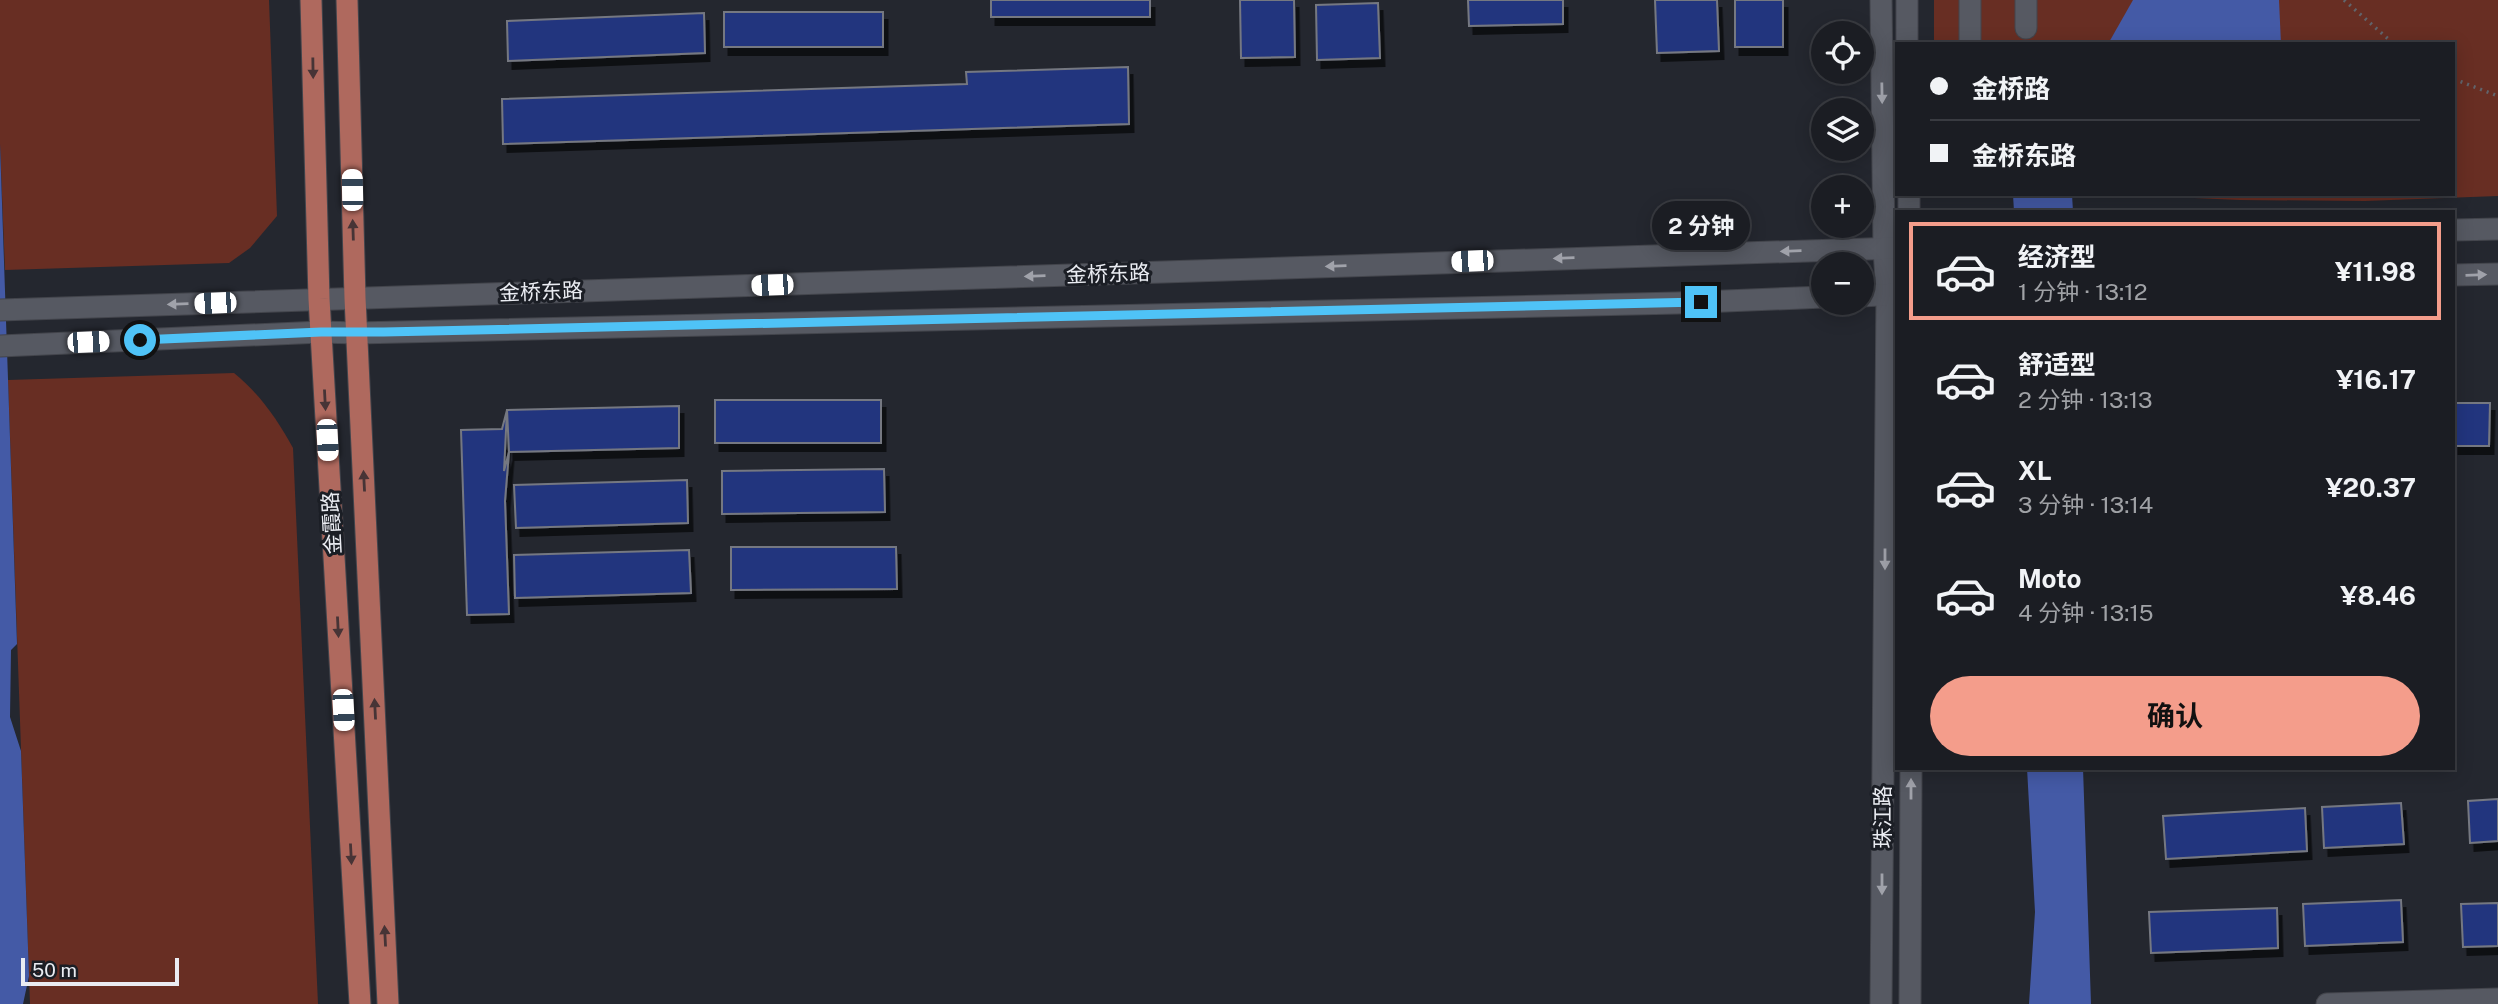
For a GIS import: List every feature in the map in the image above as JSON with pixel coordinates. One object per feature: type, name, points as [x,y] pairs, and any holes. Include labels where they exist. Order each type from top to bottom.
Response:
[{"type":"main road","name":"金霞路","points":[[311,0],[319,299],[359,1004]]},
{"type":"main road","name":"金霞路","points":[[347,0],[355,298],[388,1004]]},
{"type":"street","name":"珠江路","points":[[1881,0],[1892,294],[1881,1004]]},
{"type":"street","points":[[1907,0],[1907,42]]},
{"type":"street","points":[[1970,0],[1970,42]]},
{"type":"street","points":[[2026,0],[2026,28]]},
{"type":"street","points":[[2455,230],[2498,229]]},
{"type":"street","name":"金桥东路","points":[[3,310],[1890,248]]},
{"type":"street","points":[[2455,275],[2498,274]]},
{"type":"street","points":[[1874,295],[1892,294]]},
{"type":"street","name":"金桥东路","points":[[5,346],[321,332],[1649,304],[1811,298]]},
{"type":"street","name":"珠江路","points":[[1910,1004],[1911,770]]},
{"type":"street","points":[[2327,1004],[2498,999]]},
{"type":"path","points":[[2344,0],[2392,42]]},
{"type":"path","points":[[2455,79],[2498,96]]},
{"type":"shaded area","points":[[0,0],[269,0],[277,216],[250,248],[229,263],[5,270],[0,144]]},
{"type":"shaded area","points":[[1934,0],[2498,0],[2498,196],[2365,201],[2149,196],[2455,196],[2455,42],[1934,42]]},
{"type":"shaded area","points":[[1964,196],[2046,196],[1965,197]]},
{"type":"shaded area","points":[[234,373],[267,407],[293,448],[318,1004],[30,1004],[8,380]]},
{"type":"water","points":[[2133,0],[2279,0],[2281,42],[2109,42]]},
{"type":"water","points":[[0,144],[17,644],[11,650],[10,717],[21,751],[29,976],[23,1004],[0,1004]]},
{"type":"water","points":[[2013,196],[2072,196],[2073,210],[2014,210]]},
{"type":"water","points":[[2027,770],[2083,770],[2091,1004],[2029,1004],[2035,912]]},
{"type":"building","points":[[991,0],[1150,0],[1150,17],[991,17]]},
{"type":"building","points":[[1240,0],[1294,0],[1295,57],[1241,58]]},
{"type":"building","points":[[1468,0],[1563,0],[1563,24],[1469,26]]},
{"type":"building","points":[[1655,0],[1717,0],[1719,51],[1657,53]]},
{"type":"building","points":[[1735,0],[1783,0],[1783,47],[1735,47]]},
{"type":"building","points":[[1378,3],[1380,58],[1317,60],[1316,5]]},
{"type":"building","points":[[724,12],[883,12],[883,47],[724,47]]},
{"type":"building","points":[[704,13],[705,53],[508,61],[507,21]]},
{"type":"building","points":[[1128,67],[1129,124],[503,144],[502,99],[967,84],[966,72]]},
{"type":"building","points":[[715,400],[881,400],[881,443],[715,443]]},
{"type":"building","points":[[2455,403],[2490,403],[2489,446],[2455,446]]},
{"type":"building","points":[[679,406],[679,448],[509,452],[507,410]]},
{"type":"building","points":[[507,410],[504,471],[509,452],[505,501],[509,614],[467,615],[461,430],[502,429]]},
{"type":"building","points":[[884,469],[885,512],[722,514],[722,471]]},
{"type":"building","points":[[687,480],[688,523],[516,528],[514,485]]},
{"type":"building","points":[[731,547],[896,547],[897,589],[731,590]]},
{"type":"building","points":[[689,550],[691,593],[515,598],[514,555]]},
{"type":"building","points":[[2498,799],[2498,841],[2470,843],[2468,801]]},
{"type":"building","points":[[2401,803],[2404,844],[2324,848],[2322,807]]},
{"type":"building","points":[[2305,808],[2307,851],[2166,859],[2163,816]]},
{"type":"building","points":[[2401,900],[2403,942],[2305,946],[2303,904]]},
{"type":"building","points":[[2498,903],[2498,946],[2463,947],[2461,904]]},
{"type":"building","points":[[2277,908],[2278,948],[2151,953],[2149,912]]},
{"type":"route","points":[[140,340],[321,332],[1701,302]]}]
